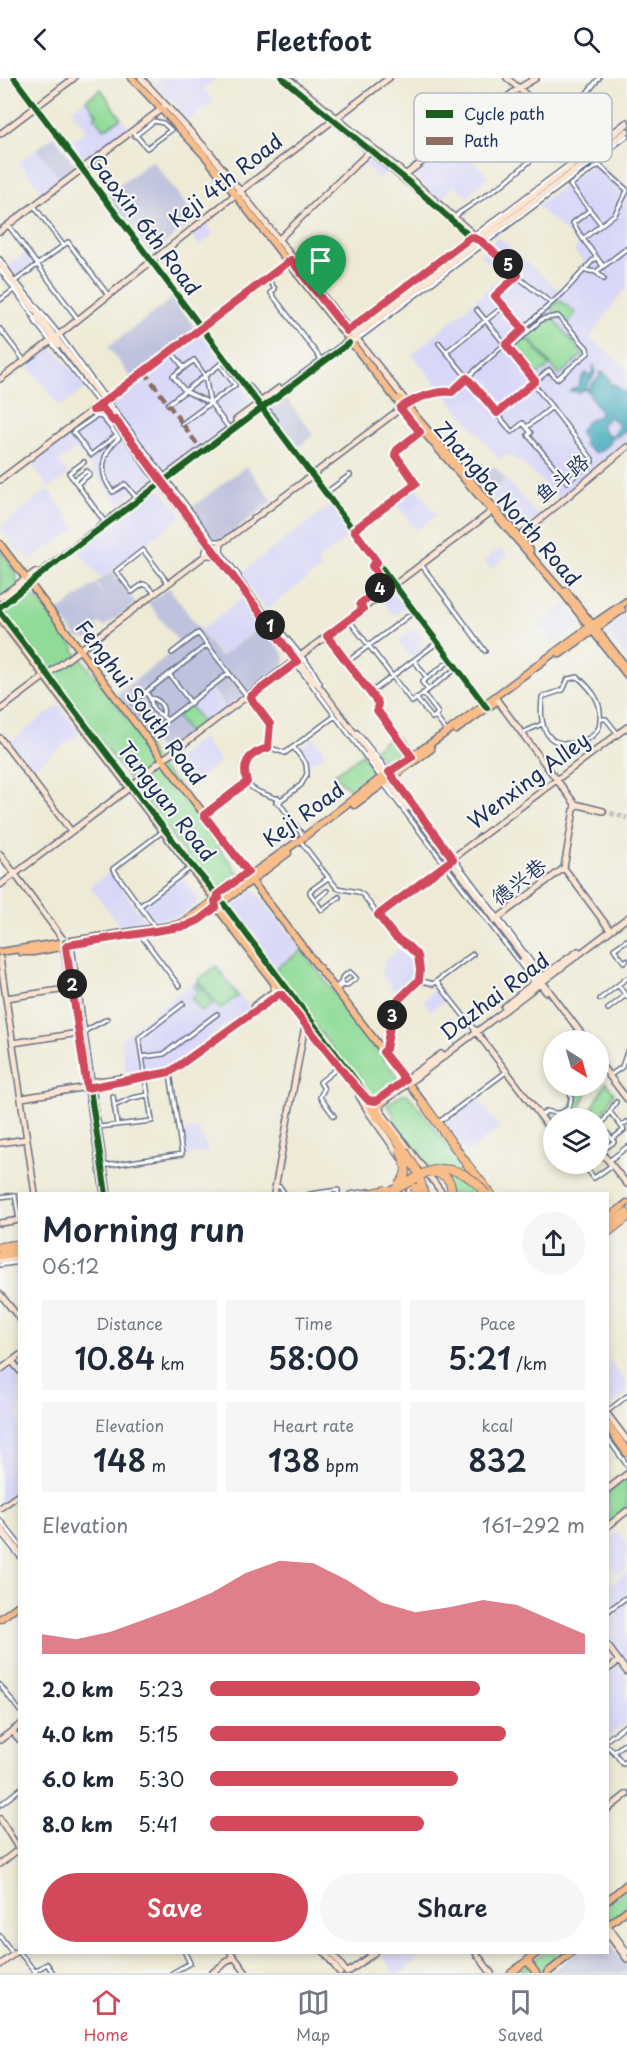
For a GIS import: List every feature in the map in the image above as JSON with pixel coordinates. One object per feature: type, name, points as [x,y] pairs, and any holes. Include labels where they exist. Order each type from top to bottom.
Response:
[{"type":"highway","points":[[382,1102],[376,1107],[377,1113],[404,1148],[418,1172],[425,1192]]},
{"type":"highway","points":[[423,1103],[486,1192]]},
{"type":"highway","points":[[404,1148],[411,1168],[411,1192]]},
{"type":"highway","points":[[377,1192],[394,1187],[404,1179],[406,1167],[404,1148]]},
{"type":"highway","points":[[389,1192],[426,1172],[451,1169],[466,1174],[486,1192]]},
{"type":"highway","points":[[426,1175],[442,1172],[454,1173],[470,1180],[486,1192]]},
{"type":"highway","points":[[396,1191],[426,1175],[436,1173],[446,1177],[451,1184],[451,1192]]},
{"type":"highway","points":[[609,1228],[626,1216]]},
{"type":"highway","points":[[609,1228],[626,1216]]},
{"type":"highway","points":[[0,1246],[18,1243]]},
{"type":"highway","points":[[0,1253],[18,1250]]},
{"type":"highway","points":[[609,1417],[627,1445]]},
{"type":"highway","points":[[609,1429],[627,1454]]},
{"type":"main road","name":"Zhangba North Road","points":[[131,78],[162,108],[278,240],[290,261]]},
{"type":"main road","name":"Zhangba North Road","points":[[139,78],[162,108]]},
{"type":"main road","name":"Zhangba North Road","points":[[236,192],[404,406],[627,668]]},
{"type":"main road","name":"Zhangba North Road","points":[[404,406],[421,432],[519,537],[627,675]]},
{"type":"main road","name":"Fenghui South Road","points":[[0,544],[251,879],[423,1103]]},
{"type":"main road","points":[[592,628],[627,601]]},
{"type":"main road","points":[[592,628],[627,606]]},
{"type":"main road","name":"Tangyan Road","points":[[0,618],[259,962],[311,1026]]},
{"type":"main road","name":"Keji Road","points":[[386,778],[447,732],[497,700],[592,628]]},
{"type":"main road","name":"Keji Road","points":[[0,955],[183,927],[195,922],[386,778],[592,628]]},
{"type":"main road","name":"Keji Road","points":[[67,945],[176,925],[217,904]]},
{"type":"main road","points":[[311,1026],[339,1067],[363,1096],[370,1109],[404,1148]]},
{"type":"main road","points":[[363,1096],[370,1101],[375,1101],[406,1082],[408,1090],[486,1192]]},
{"type":"main road","points":[[609,1217],[627,1203]]},
{"type":"main road","points":[[0,1617],[18,1604]]},
{"type":"main road","points":[[609,1899],[627,1884]]},
{"type":"main road","points":[[609,1925],[627,1910]]},
{"type":"main road","points":[[511,1973],[536,1954]]},
{"type":"main road","points":[[547,1973],[571,1954]]},
{"type":"main road","points":[[530,1959],[529,1964],[534,1973]]},
{"type":"main road","points":[[522,1965],[526,1965],[534,1973]]},
{"type":"street","name":"Gaoxin 6th Road","points":[[14,78],[202,328],[224,362],[260,404],[487,705]]},
{"type":"street","points":[[0,134],[74,78]]},
{"type":"street","points":[[282,78],[455,217],[477,239]]},
{"type":"street","name":"Keji 4th Road","points":[[0,378],[236,192],[387,78]]},
{"type":"street","points":[[507,78],[525,93]]},
{"type":"street","points":[[512,93],[536,78]]},
{"type":"street","points":[[587,93],[599,78]]},
{"type":"street","points":[[291,79],[333,119],[404,176],[551,304]]},
{"type":"street","points":[[134,133],[162,108]]},
{"type":"street","points":[[0,231],[134,133],[154,122],[163,123],[171,130],[147,148],[134,133]]},
{"type":"street","points":[[612,135],[627,123]]},
{"type":"street","points":[[612,142],[627,131]]},
{"type":"street","points":[[612,148],[627,136]]},
{"type":"street","points":[[278,240],[370,151]]},
{"type":"street","points":[[404,176],[422,162]]},
{"type":"street","points":[[455,217],[529,162]]},
{"type":"street","points":[[260,404],[577,162]]},
{"type":"street","points":[[0,597],[27,580],[477,239],[584,162]]},
{"type":"street","points":[[568,183],[594,162]]},
{"type":"street","points":[[477,239],[599,165],[627,190],[615,214],[583,239]]},
{"type":"street","points":[[568,183],[601,225]]},
{"type":"street","points":[[34,206],[63,245]]},
{"type":"street","points":[[590,210],[573,224],[603,266]]},
{"type":"street","points":[[8,225],[77,318]]},
{"type":"street","points":[[0,300],[38,265],[68,242],[108,294]]},
{"type":"street","points":[[596,272],[626,249]]},
{"type":"street","points":[[0,710],[404,406],[439,392],[452,392],[563,294],[596,257]]},
{"type":"street","points":[[0,480],[290,261]]},
{"type":"street","points":[[0,265],[577,1030]]},
{"type":"street","points":[[584,270],[596,272],[604,279]]},
{"type":"street","points":[[518,275],[495,296],[523,329]]},
{"type":"street","points":[[267,278],[275,289],[271,292],[320,358]]},
{"type":"street","name":"Keji 4th Road","points":[[0,378],[108,294]]},
{"type":"street","points":[[446,352],[504,306]]},
{"type":"street","points":[[439,343],[512,432],[523,423],[531,433],[528,435],[567,482],[592,462],[591,457],[477,310]]},
{"type":"street","points":[[497,413],[549,370],[557,379],[588,353],[558,316],[542,319],[509,349]]},
{"type":"street","points":[[0,329],[23,359]]},
{"type":"street","points":[[54,337],[103,395],[113,394]]},
{"type":"street","points":[[54,337],[97,401],[93,410]]},
{"type":"street","points":[[171,351],[184,368]]},
{"type":"street","points":[[210,403],[185,391],[173,376],[194,360],[205,376],[210,403],[229,428]]},
{"type":"street","points":[[168,404],[224,362],[235,385],[182,424]]},
{"type":"street","points":[[113,394],[110,404],[207,546],[202,557]]},
{"type":"street","points":[[103,402],[133,445],[213,541],[225,540]]},
{"type":"street","points":[[527,428],[552,407]]},
{"type":"street","points":[[93,410],[103,409],[114,420]]},
{"type":"street","points":[[117,435],[91,455],[73,432],[96,416],[102,417],[117,435],[119,438],[108,450],[103,461],[104,477],[112,492],[126,484],[135,496]]},
{"type":"street","points":[[108,424],[114,420]]},
{"type":"street","points":[[355,530],[416,484],[395,454],[421,432]]},
{"type":"street","name":"鱼斗路","points":[[519,537],[627,447]]},
{"type":"street","points":[[84,462],[69,474],[104,520]]},
{"type":"street","points":[[580,471],[588,480]]},
{"type":"street","name":"Gaoxin 6th Road","points":[[313,474],[452,659]]},
{"type":"street","points":[[327,492],[350,475]]},
{"type":"street","points":[[0,604],[27,580],[161,478]]},
{"type":"street","points":[[0,885],[70,831],[137,784],[163,761],[494,512]]},
{"type":"street","points":[[350,621],[494,512]]},
{"type":"street","points":[[225,540],[221,552],[282,633],[298,660]]},
{"type":"street","points":[[155,593],[148,585],[143,584],[132,592],[116,571],[143,550],[168,583]]},
{"type":"street","points":[[202,557],[215,556],[298,660],[336,715],[386,778]]},
{"type":"street","points":[[363,609],[360,604],[381,585],[381,578],[372,566],[377,562]]},
{"type":"street","points":[[423,567],[485,651]]},
{"type":"street","points":[[347,662],[415,612]]},
{"type":"street","points":[[350,621],[412,702],[453,671]]},
{"type":"street","points":[[172,653],[198,633],[270,724],[268,748]]},
{"type":"street","points":[[328,637],[378,703],[377,710],[412,757]]},
{"type":"street","points":[[370,693],[438,642]]},
{"type":"street","points":[[207,645],[133,702],[154,730],[229,673]]},
{"type":"street","points":[[428,690],[422,682],[452,659]]},
{"type":"street","points":[[414,660],[427,678]]},
{"type":"street","points":[[169,674],[191,703]]},
{"type":"street","points":[[578,677],[591,689],[597,699],[601,712],[600,719],[598,729],[582,742],[554,741],[542,724],[542,698],[563,690],[568,679],[578,677]]},
{"type":"street","points":[[146,692],[153,709],[167,720]]},
{"type":"street","points":[[423,693],[438,713],[435,716]]},
{"type":"street","points":[[150,698],[155,698],[160,704],[164,710],[163,715]]},
{"type":"street","points":[[416,698],[432,718],[435,716]]},
{"type":"street","points":[[497,700],[575,804],[603,811]]},
{"type":"street","points":[[336,715],[285,753],[268,748],[257,751],[247,759],[244,765],[247,782],[253,789],[279,801],[328,878],[338,888],[363,895],[395,937],[418,956],[419,980],[394,1004],[386,1049],[383,1052]]},
{"type":"street","points":[[135,723],[144,716]]},
{"type":"street","points":[[435,716],[447,732]]},
{"type":"street","points":[[600,719],[606,719],[618,734]]},
{"type":"street","points":[[522,734],[542,724]]},
{"type":"street","name":"Wenxing Alley","points":[[449,861],[627,727]]},
{"type":"street","points":[[0,738],[70,831]]},
{"type":"street","points":[[279,801],[301,785],[307,774],[306,764],[294,748]]},
{"type":"street","points":[[204,815],[247,782]]},
{"type":"street","points":[[575,804],[564,868],[609,929]]},
{"type":"street","points":[[156,928],[113,869],[162,832]]},
{"type":"street","points":[[0,854],[67,945],[102,1166]]},
{"type":"street","points":[[378,915],[449,861]]},
{"type":"street","points":[[449,861],[496,920],[539,981]]},
{"type":"street","points":[[140,906],[190,868]]},
{"type":"street","name":"德兴巷","points":[[496,920],[564,868]]},
{"type":"street","points":[[328,878],[310,891],[315,901],[322,910],[339,897]]},
{"type":"street","points":[[315,901],[327,891]]},
{"type":"street","name":"Dazhai Road","points":[[382,1102],[539,981],[627,917]]},
{"type":"street","points":[[140,934],[179,986]]},
{"type":"street","points":[[627,940],[614,949],[624,962],[627,960]]},
{"type":"street","points":[[67,945],[71,988],[80,1032]]},
{"type":"street","points":[[419,980],[433,984],[473,954]]},
{"type":"street","points":[[0,955],[35,1192]]},
{"type":"street","points":[[350,972],[356,978],[346,986],[342,985],[335,989],[341,983],[342,978],[350,972]]},
{"type":"street","points":[[600,999],[627,978]]},
{"type":"street","points":[[437,982],[543,1120]]},
{"type":"street","points":[[608,1009],[626,996],[618,985]]},
{"type":"street","points":[[6,998],[71,988]]},
{"type":"street","points":[[22,1098],[170,1072],[273,996],[279,994],[280,989],[275,989],[170,1072]]},
{"type":"street","points":[[97,1127],[152,1121],[139,1038],[183,1004]]},
{"type":"street","points":[[0,1013],[8,1011]]},
{"type":"street","points":[[142,1057],[164,1054],[217,1014]]},
{"type":"street","points":[[13,1043],[80,1032],[107,1020]]},
{"type":"street","points":[[274,1192],[304,1031],[311,1026]]},
{"type":"street","points":[[612,1074],[622,1067],[627,1052]]},
{"type":"street","points":[[334,1116],[320,1097],[324,1089],[320,1082],[339,1067]]},
{"type":"street","points":[[438,1123],[506,1071]]},
{"type":"street","points":[[609,1071],[627,1094]]},
{"type":"street","points":[[102,1166],[182,1154],[170,1072]]},
{"type":"street","points":[[609,1074],[627,1099]]},
{"type":"street","points":[[349,1079],[369,1113],[410,1172],[411,1192]]},
{"type":"street","points":[[89,1085],[105,1192]]},
{"type":"street","points":[[89,1085],[105,1192]]},
{"type":"street","points":[[114,1106],[132,1098],[148,1095]]},
{"type":"street","points":[[113,1096],[117,1124]]},
{"type":"street","points":[[540,1116],[547,1111],[557,1113],[567,1108],[572,1096]]},
{"type":"street","points":[[612,1139],[624,1130],[610,1112],[616,1102]]},
{"type":"street","points":[[621,1126],[627,1122]]},
{"type":"street","points":[[609,1135],[614,1142],[609,1145]]},
{"type":"street","points":[[0,1143],[27,1139]]},
{"type":"street","points":[[611,1163],[627,1147]]},
{"type":"street","points":[[404,1148],[441,1192]]},
{"type":"street","points":[[609,1161],[627,1184]]},
{"type":"street","points":[[381,1192],[396,1191],[408,1178],[410,1172]]},
{"type":"street","points":[[275,1185],[284,1192]]},
{"type":"street","points":[[324,1192],[338,1190],[338,1192]]},
{"type":"street","points":[[385,1192],[402,1192]]},
{"type":"street","points":[[0,1197],[15,1195],[18,1214]]},
{"type":"street","points":[[0,1223],[18,1220]]},
{"type":"street","points":[[0,1263],[18,1260]]},
{"type":"street","points":[[0,1294],[18,1316]]},
{"type":"street","points":[[0,1370],[18,1356]]},
{"type":"street","points":[[12,1361],[18,1368]]},
{"type":"street","points":[[609,1414],[627,1396]]},
{"type":"street","points":[[609,1416],[627,1440]]},
{"type":"street","points":[[609,1439],[627,1465]]},
{"type":"street","points":[[609,1488],[627,1474]]},
{"type":"street","points":[[0,1508],[18,1495]]},
{"type":"street","points":[[609,1525],[627,1511]]},
{"type":"street","points":[[0,1526],[18,1548]]},
{"type":"street","points":[[609,1610],[627,1597]]},
{"type":"street","points":[[609,1647],[627,1672]]},
{"type":"street","points":[[609,1667],[618,1660]]},
{"type":"street","points":[[0,1685],[18,1708]]},
{"type":"street","points":[[609,1738],[627,1724]]},
{"type":"street","points":[[0,1740],[18,1726]]},
{"type":"street","points":[[12,1731],[18,1738]]},
{"type":"street","points":[[614,1752],[627,1742]]},
{"type":"street","points":[[609,1748],[623,1764],[627,1761]]},
{"type":"street","points":[[0,1804],[18,1790]]},
{"type":"street","points":[[609,1808],[627,1794]]},
{"type":"street","points":[[0,1819],[18,1848]]},
{"type":"street","points":[[0,1863],[18,1851]]},
{"type":"street","points":[[609,1927],[627,1952]]},
{"type":"street","points":[[609,1935],[627,1959]]},
{"type":"street","points":[[0,1936],[18,1950]]},
{"type":"street","points":[[0,1960],[18,1950]]},
{"type":"street","points":[[0,1965],[18,1950]]},
{"type":"street","points":[[21,1954],[36,1972],[47,1964],[53,1973]]},
{"type":"street","points":[[172,1973],[190,1963],[186,1954]]},
{"type":"street","points":[[329,1954],[344,1973],[372,1954]]},
{"type":"street","points":[[477,1954],[491,1973]]},
{"type":"street","points":[[212,1973],[232,1955],[246,1973]]},
{"type":"shaded area","points":[[163,78],[217,78],[203,88],[214,102],[189,120],[174,101],[171,102],[155,84]]},
{"type":"shaded area","points":[[101,88],[130,129],[87,162],[81,161],[68,144],[86,130],[71,110]]},
{"type":"shaded area","points":[[54,136],[76,166],[75,170],[61,180],[37,149]]},
{"type":"shaded area","points":[[37,149],[61,181],[44,194],[19,162]]},
{"type":"shaded area","points":[[373,159],[388,170],[380,179],[363,164],[366,160]]},
{"type":"shaded area","points":[[152,160],[196,218],[154,252],[147,250],[106,196]]},
{"type":"shaded area","points":[[426,162],[448,162],[451,165],[454,162],[474,162],[488,175],[468,197],[454,186],[441,200],[414,176],[414,171]]},
{"type":"shaded area","points":[[596,162],[627,188],[627,291],[623,291],[590,338],[627,368],[627,440],[559,498],[521,462],[507,455],[500,460],[412,355],[504,275],[480,255],[498,237],[560,291],[584,264],[584,261],[574,252],[579,244],[537,206]]},
{"type":"shaded area","points":[[205,222],[214,234],[199,246],[190,234]]},
{"type":"shaded area","points":[[26,252],[36,265],[18,278],[9,266]]},
{"type":"shaded area","points":[[173,298],[193,324],[191,333],[131,378],[108,347]]},
{"type":"shaded area","points":[[198,333],[205,337],[235,377],[248,396],[248,404],[229,423],[173,462],[119,504],[77,449],[59,462],[68,475],[49,488],[30,462]]},
{"type":"shaded area","points":[[49,348],[53,348],[86,388],[60,407],[27,364]]},
{"type":"shaded area","points":[[284,395],[314,435],[297,448],[271,412],[272,404]]},
{"type":"shaded area","points":[[246,466],[273,501],[221,540],[215,540],[191,508]]},
{"type":"shaded area","points":[[494,466],[506,479],[491,493],[479,481]]},
{"type":"shaded area","points":[[506,479],[539,517],[526,528],[517,526],[489,495]]},
{"type":"shaded area","points":[[416,486],[437,515],[416,531],[395,502]]},
{"type":"shaded area","points":[[48,489],[77,528],[52,547],[51,545],[29,559],[23,552],[17,550],[0,527]]},
{"type":"shaded area","points":[[157,489],[163,491],[182,516],[102,578],[98,576],[77,549]]},
{"type":"shaded area","points":[[332,504],[354,533],[317,561],[322,568],[266,610],[239,574]]},
{"type":"shaded area","points":[[501,548],[508,556],[490,569],[484,561]]},
{"type":"shaded area","points":[[113,571],[136,603],[104,627],[100,623],[96,626],[99,631],[88,639],[77,638],[57,612],[95,584],[106,598],[96,583]]},
{"type":"shaded area","points":[[169,588],[220,657],[263,625],[285,656],[284,665],[226,708],[212,688],[175,716],[190,736],[166,753],[162,752],[149,738],[117,694],[181,645],[148,603]]},
{"type":"shaded area","points":[[392,593],[398,593],[407,606],[394,616],[382,601]]},
{"type":"shaded area","points":[[244,597],[264,623],[221,656],[201,630]]},
{"type":"shaded area","points":[[566,605],[581,624],[554,645],[538,626]]},
{"type":"shaded area","points":[[627,615],[627,660],[605,631]]},
{"type":"shaded area","points":[[415,628],[422,638],[418,642],[424,651],[413,660],[398,641]]},
{"type":"shaded area","points":[[211,689],[226,709],[190,736],[176,716]]},
{"type":"shaded area","points":[[59,705],[80,733],[30,771],[8,743]]},
{"type":"shaded area","points":[[202,738],[220,762],[186,788],[172,764]]},
{"type":"shaded area","points":[[314,738],[323,749],[324,757],[309,763],[299,749]]},
{"type":"shaded area","points":[[110,872],[149,926],[122,929],[90,886]]},
{"type":"shaded area","points":[[182,877],[198,898],[196,905],[181,916],[152,920],[142,907]]},
{"type":"shaded area","points":[[255,890],[301,949],[272,971],[228,910]]},
{"type":"shaded area","points":[[403,946],[416,961],[417,978],[412,986],[399,996],[382,976],[384,961]]},
{"type":"shaded area","points":[[217,964],[249,1007],[168,1068],[126,1074],[121,1039]]},
{"type":"shaded area","points":[[436,986],[447,999],[430,1011],[424,1002]]},
{"type":"shaded area","points":[[478,1098],[500,1128],[466,1154],[445,1126],[446,1122]]},
{"type":"shaded area","points":[[198,1128],[209,1151],[187,1155],[184,1131]]},
{"type":"shaded area","points":[[609,1360],[627,1383],[627,1393],[609,1407]]},
{"type":"shaded area","points":[[12,1366],[18,1375],[18,1490],[0,1504],[0,1374]]},
{"type":"shaded area","points":[[618,1532],[627,1543],[627,1568],[617,1575],[609,1563],[609,1539]]},
{"type":"shaded area","points":[[627,1572],[627,1668],[609,1642],[609,1585]]},
{"type":"shaded area","points":[[617,1665],[627,1677],[627,1722],[609,1736],[609,1671]]},
{"type":"shaded area","points":[[609,1942],[627,1965],[627,1973],[551,1973],[575,1954],[609,1954]]},
{"type":"shaded area","points":[[381,1954],[420,1954],[422,1957],[400,1973],[395,1973]]},
{"type":"green space","points":[[101,89],[121,118],[104,129],[94,117],[97,114],[86,100]]},
{"type":"green space","points":[[559,300],[576,313],[568,323],[551,309]]},
{"type":"green space","points":[[554,319],[583,355],[559,375],[527,335],[543,320]]},
{"type":"green space","points":[[526,337],[550,366],[536,377],[512,349]]},
{"type":"green space","points":[[0,549],[17,575],[16,580],[52,616],[74,647],[74,651],[146,742],[155,762],[180,787],[191,803],[193,814],[240,875],[218,892],[189,860],[138,790],[133,779],[128,778],[3,610],[5,605],[0,599]]},
{"type":"green space","points":[[190,706],[204,724],[190,735],[176,716]]},
{"type":"green space","points":[[394,734],[409,755],[388,767],[374,749]]},
{"type":"green space","points":[[362,754],[375,773],[375,777],[353,798],[350,795],[352,792],[335,774]]},
{"type":"green space","points":[[302,950],[397,1076],[397,1082],[376,1098],[370,1097],[273,971]]},
{"type":"green space","points":[[216,966],[238,996],[220,1009],[198,980]]},
{"type":"green space","points":[[198,983],[213,1003],[202,1012],[191,998],[199,992],[194,986]]},
{"type":"green space","points":[[609,1086],[614,1093],[606,1108],[593,1108],[599,1096],[609,1096]]},
{"type":"green space","points":[[402,1094],[407,1094],[463,1165],[479,1192],[447,1192],[392,1119],[395,1116],[387,1105]]},
{"type":"green space","points":[[573,1096],[585,1096],[580,1108],[570,1108]]},
{"type":"green space","points":[[627,1478],[627,1508],[609,1521],[609,1492]]},
{"type":"green space","points":[[627,1889],[627,1909],[609,1922],[609,1903]]},
{"type":"green space","points":[[542,1954],[568,1954],[543,1973],[517,1973]]},
{"type":"water","points":[[594,366],[594,374],[587,385],[588,389],[600,376],[599,373],[603,372],[610,379],[610,385],[614,384],[627,394],[627,430],[616,437],[614,434],[619,425],[608,416],[607,420],[602,423],[602,428],[613,438],[601,451],[594,453],[583,444],[585,441],[579,432],[587,421],[599,416],[600,411],[586,389],[579,392],[570,391],[579,385],[585,373],[591,376]]},
{"type":"tunnel","points":[[603,811],[627,818]]},
{"type":"marked path","points":[[144,371],[200,448]]},
{"type":"cycle path","points":[[14,78],[487,708]]},
{"type":"cycle path","points":[[282,78],[403,177],[474,240],[481,241]]},
{"type":"cycle path","points":[[0,607],[74,548],[349,343]]},
{"type":"cycle path","points":[[0,612],[369,1098]]},
{"type":"cycle path","points":[[65,942],[68,945],[106,1192]]},
{"type":"route","points":[[471,237],[481,241],[518,275],[495,296],[523,329],[506,345],[535,381],[497,413],[467,378],[452,392],[439,392],[405,404],[400,408],[420,432],[395,452],[397,459],[416,484],[354,530],[377,562],[372,566],[382,582],[378,590],[360,604],[363,609],[327,636],[378,703],[377,710],[412,757],[389,772],[453,859],[378,915],[398,940],[414,951],[420,962],[419,980],[394,1004],[386,1049],[383,1052],[405,1080],[376,1101],[368,1100],[279,994],[273,996],[170,1072],[87,1088],[66,947],[186,926],[199,920],[216,907],[215,901],[219,898],[217,895],[248,872],[204,815],[247,782],[244,765],[247,759],[257,751],[268,748],[270,724],[250,697],[297,662],[115,419],[113,421],[103,409],[93,410],[291,260],[321,297],[347,331],[471,237]]}]
